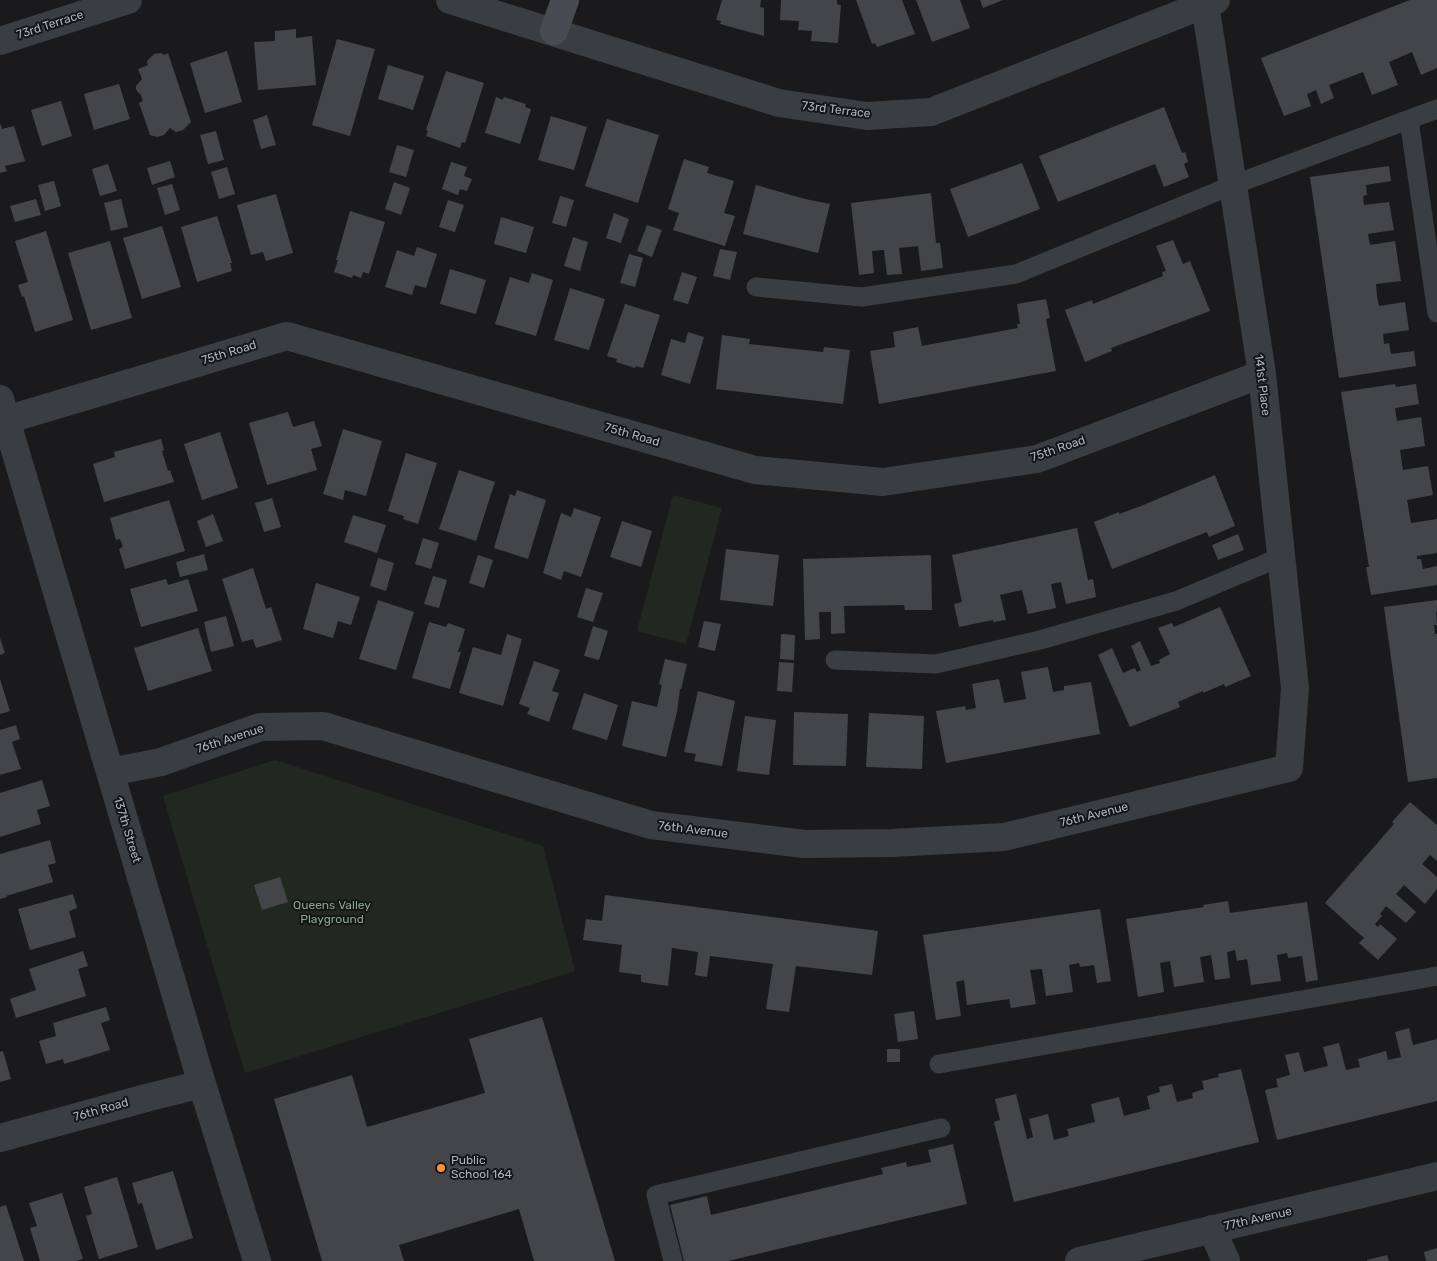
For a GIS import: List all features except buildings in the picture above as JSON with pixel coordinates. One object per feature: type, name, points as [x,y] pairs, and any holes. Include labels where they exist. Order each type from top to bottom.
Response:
[{"type":"street","name":"73rd Terrace","points":[[0,41],[128,0]]},
{"type":"street","name":"73rd Terrace","points":[[450,0],[779,103],[867,116],[931,112],[1211,2]]},
{"type":"street","points":[[554,31],[565,0]]},
{"type":"street","name":"141st Place","points":[[1211,2],[1233,185],[1262,374],[1295,688],[1289,768]]},
{"type":"street","name":"75th Road","points":[[3,409],[287,336],[755,470],[883,482],[1037,458],[1262,374]]},
{"type":"street","name":"137th Street","points":[[3,409],[202,1084],[257,1261]]},
{"type":"street","name":"76th Avenue","points":[[110,772],[161,762],[260,727],[323,726],[651,825],[804,844],[892,843],[1004,837],[1289,768]]},
{"type":"street","name":"76th Road","points":[[0,1138],[202,1084]]},
{"type":"street","name":"77th Avenue","points":[[1079,1261],[1437,1176]]},
{"type":"street","points":[[1212,1230],[1226,1261]]},
{"type":"lane","points":[[756,287],[862,297],[1016,274],[1233,185],[1437,110]]},
{"type":"lane","points":[[1409,120],[1437,314]]},
{"type":"lane","points":[[835,660],[936,664],[1040,640],[1176,601],[1281,557]]},
{"type":"lane","points":[[939,1064],[1437,976]]},
{"type":"lane","points":[[673,1261],[656,1195],[941,1128]]},
{"type":"green space","points":[[673,495],[722,508],[686,644],[637,631]]},
{"type":"green space","name":"Queens Valley Playground","points":[[275,760],[543,846],[575,971],[245,1073],[163,796]]},
{"type":"place","name":"Public School 164","points":[[441,1168]]}]
